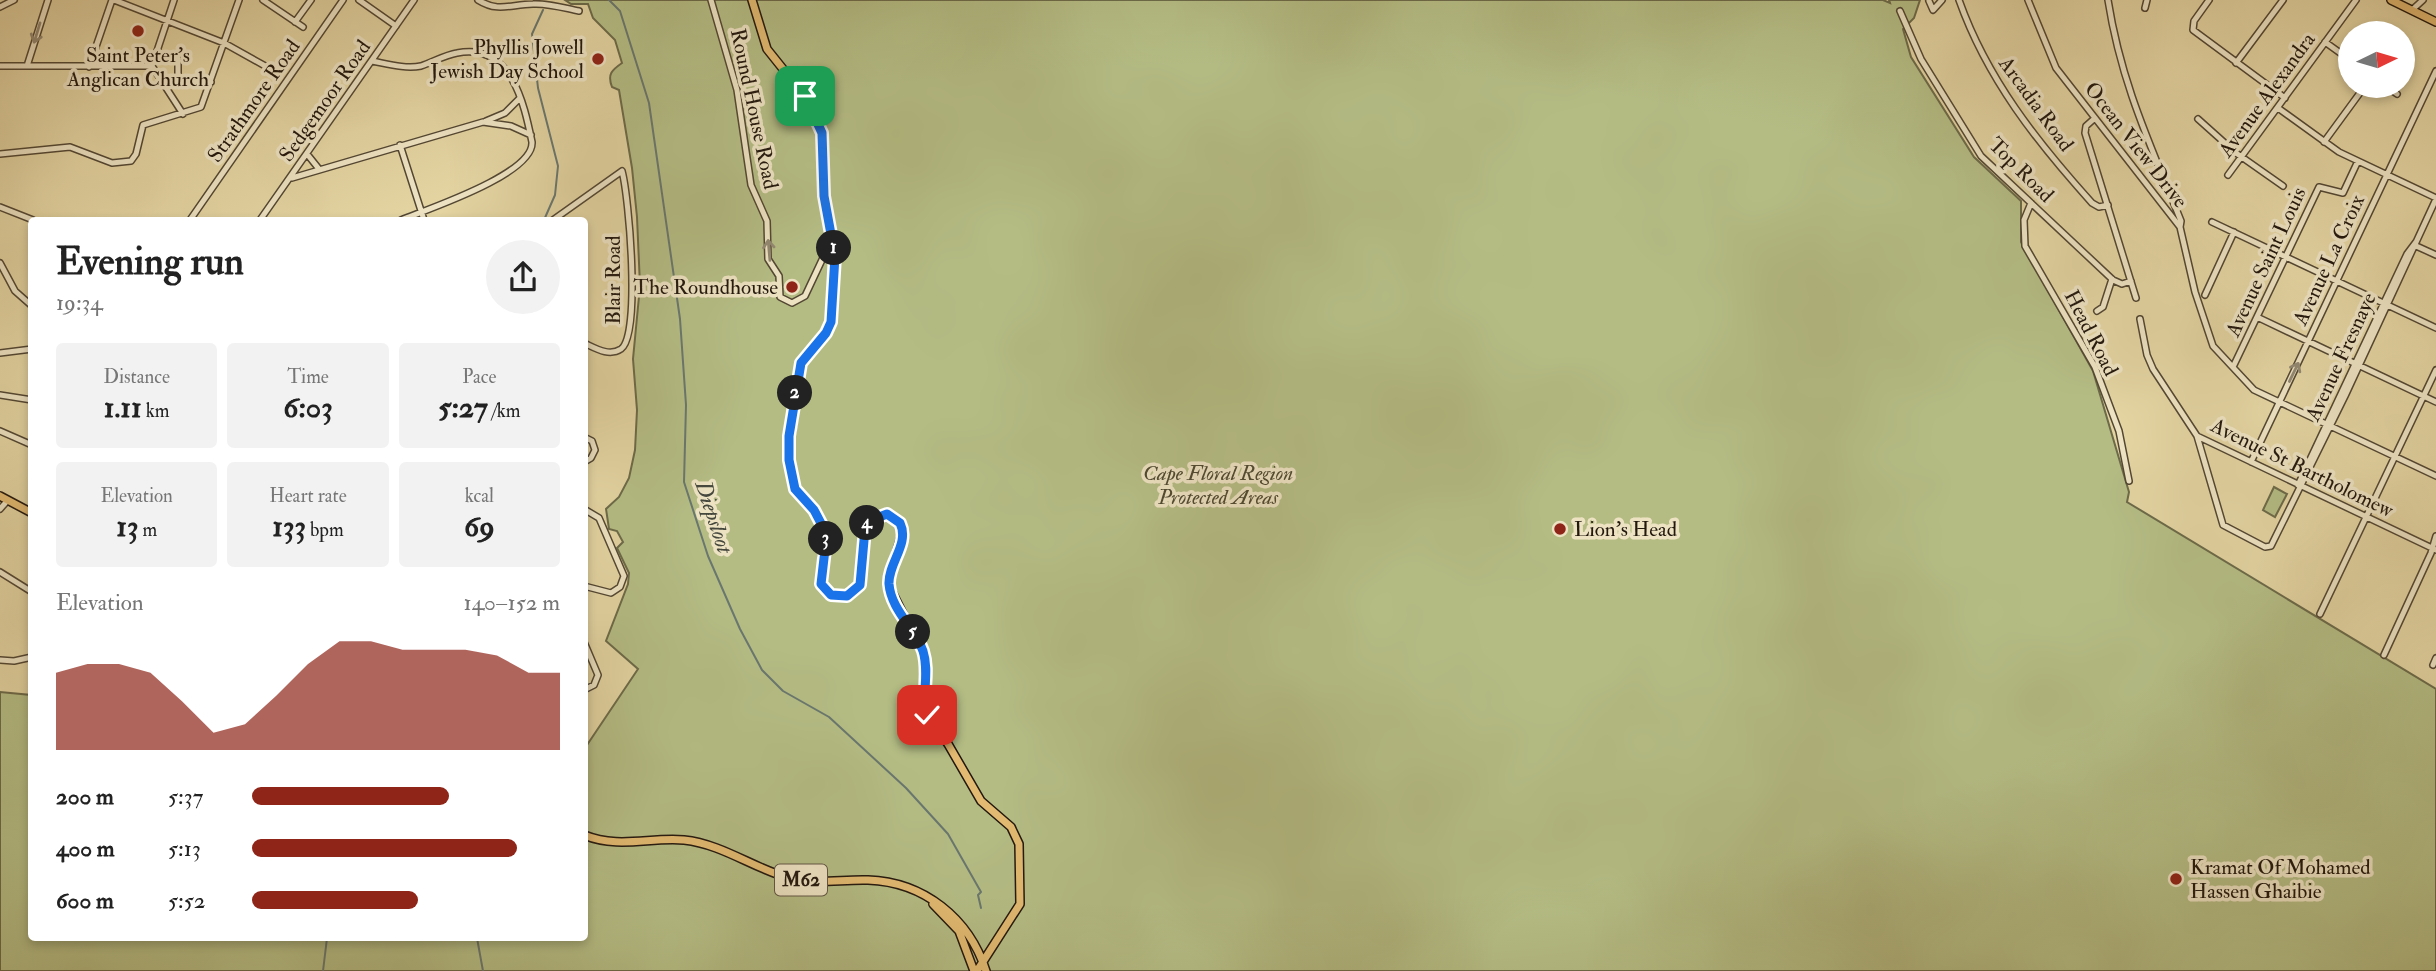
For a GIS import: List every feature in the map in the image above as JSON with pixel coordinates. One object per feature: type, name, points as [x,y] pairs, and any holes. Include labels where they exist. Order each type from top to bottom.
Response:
[{"type":"main road","points":[[752,0],[767,49],[808,101],[820,124],[825,148],[824,199],[834,242],[831,322],[826,333],[804,357],[799,372],[788,446],[792,482],[822,525],[826,541],[820,579],[824,589],[831,595],[847,596],[860,585],[865,529],[871,520],[887,514],[902,527],[903,538],[891,568],[889,585],[893,600],[924,654],[927,715],[947,742],[981,801],[1011,827],[1019,844],[1020,904],[976,971]]},
{"type":"main road","points":[[2390,0],[2436,22]]},
{"type":"main road","points":[[4,498],[28,511]]},
{"type":"main road","name":"M62","points":[[588,836],[620,844],[675,840],[703,843],[796,880],[870,880],[899,885],[925,894],[947,909],[972,941],[986,971]]},
{"type":"main road","name":"M62","points":[[899,885],[931,903],[949,919],[964,941],[976,971]]},
{"type":"street","points":[[0,7],[14,0]]},
{"type":"street","points":[[27,66],[48,0]]},
{"type":"street","points":[[89,66],[113,0],[168,19],[224,43],[267,66]]},
{"type":"street","points":[[152,66],[174,0]]},
{"type":"street","points":[[0,154],[70,147],[112,163],[122,164],[134,158],[143,125],[201,107],[239,0]]},
{"type":"street","points":[[262,0],[303,27]]},
{"type":"street","points":[[295,22],[311,0]]},
{"type":"street","name":"Strathmore Road","points":[[192,217],[343,0]]},
{"type":"street","points":[[359,0],[396,26]]},
{"type":"street","name":"Sedgemoor Road","points":[[262,217],[414,0]]},
{"type":"street","points":[[478,0],[493,8],[538,4],[579,12]]},
{"type":"street","name":"Round House Road","points":[[711,0],[737,90],[751,184],[768,221],[768,259],[779,276],[779,295],[783,300],[792,303],[802,299],[829,245],[834,242]]},
{"type":"street","points":[[1929,1],[1933,10],[1942,0]]},
{"type":"street","name":"Arcadia Road","points":[[1959,0],[1983,58],[2025,125],[2092,203],[2098,207],[2108,205]]},
{"type":"street","name":"Ocean View Drive","points":[[2028,0],[2054,65],[2180,227],[2208,338],[2233,368],[2251,388],[2436,475]]},
{"type":"street","points":[[2108,0],[2118,58],[2180,227]]},
{"type":"street","points":[[2145,8],[2147,0]]},
{"type":"street","points":[[2209,0],[2194,21],[2193,30],[2285,98]]},
{"type":"street","points":[[2236,63],[2283,0]]},
{"type":"street","name":"Avenue Alexandra","points":[[2228,175],[2356,0]]},
{"type":"street","points":[[2412,10],[2423,0]]},
{"type":"street","name":"Top Road","points":[[1900,11],[1921,59],[1978,151],[2112,279]]},
{"type":"street","points":[[2325,42],[2338,51]]},
{"type":"street","points":[[372,61],[410,67],[457,53],[476,52],[506,70],[516,82],[531,135],[533,151],[523,162],[489,183],[408,217]]},
{"type":"street","points":[[178,58],[178,80],[211,82]]},
{"type":"street","points":[[0,66],[152,66]]},
{"type":"street","points":[[152,66],[183,114]]},
{"type":"street","name":"Avenue La Croix","points":[[2251,462],[2436,71]]},
{"type":"street","points":[[290,178],[483,122],[505,113],[520,97]]},
{"type":"street","points":[[2325,142],[2356,98]]},
{"type":"street","points":[[2277,108],[2325,142],[2358,161],[2436,199]]},
{"type":"street","points":[[2095,118],[2085,131],[2136,298]]},
{"type":"street","points":[[2198,119],[2283,186]]},
{"type":"street","points":[[483,122],[511,125],[531,135]]},
{"type":"street","points":[[400,145],[423,217]]},
{"type":"street","points":[[307,154],[319,169]]},
{"type":"street","name":"Avenue Saint Louis","points":[[2233,368],[2319,186],[2343,193],[2358,161]]},
{"type":"street","name":"Blair Road","points":[[556,217],[622,171],[632,274],[628,338],[623,348],[614,352],[605,352],[588,345]]},
{"type":"street","name":"Avenue Fresnaye","points":[[2201,454],[2223,526],[2269,547],[2436,199]]},
{"type":"street","name":"Head Road","points":[[2031,203],[2024,220],[2025,246],[2096,369],[2119,431],[2129,481]]},
{"type":"street","points":[[0,207],[28,218]]},
{"type":"street","points":[[2212,222],[2436,328]]},
{"type":"street","points":[[2205,295],[2234,232]]},
{"type":"street","points":[[2415,244],[2436,256]]},
{"type":"street","points":[[0,263],[3,278],[28,302]]},
{"type":"street","points":[[2097,311],[2103,307],[2112,279],[2120,284],[2131,281]]},
{"type":"street","points":[[2257,317],[2436,402]]},
{"type":"street","name":"Avenue St Bartholomew","points":[[2140,319],[2147,355],[2153,369],[2197,436],[2434,550]]},
{"type":"street","points":[[0,353],[28,350]]},
{"type":"street","points":[[2320,614],[2436,370]]},
{"type":"street","points":[[0,396],[28,400]]},
{"type":"street","points":[[0,431],[28,443]]},
{"type":"street","points":[[2197,436],[2201,454]]},
{"type":"street","points":[[588,439],[592,441],[595,450],[588,459]]},
{"type":"street","points":[[2201,454],[2212,443]]},
{"type":"street","points":[[0,509],[4,498]]},
{"type":"street","points":[[588,511],[599,518],[624,576],[620,587],[611,593],[588,587]]},
{"type":"street","points":[[2384,655],[2434,550],[2436,536]]},
{"type":"street","points":[[0,572],[28,590]]},
{"type":"street","points":[[588,651],[598,675],[594,685],[588,688]]},
{"type":"street","points":[[0,660],[14,662],[28,658]]},
{"type":"green space","name":"Cape Floral Region Protected Areas","points":[[565,0],[1883,0],[1890,3],[1889,0],[1920,0],[1914,18],[1903,29],[1911,57],[1974,157],[2021,201],[2021,242],[2093,371],[2129,492],[2127,502],[2436,689],[2436,971],[0,971],[0,692],[28,695],[28,941],[588,941],[588,744],[638,669],[606,641],[628,584],[629,573],[617,548],[623,542],[617,531],[609,529],[606,509],[619,497],[629,478],[635,450],[637,410],[633,359],[640,286],[632,168],[619,90],[612,87],[610,79],[613,70],[622,63],[615,40],[593,18],[588,4],[571,4]]},
{"type":"green space","points":[[2274,487],[2287,494],[2275,517],[2263,510]]},
{"type":"waterway","name":"Diepsloot","points":[[609,0],[620,11],[649,103],[680,319],[686,405],[684,482],[708,556],[740,629],[762,670],[783,691],[829,717],[906,788],[948,834],[981,892],[978,895],[981,908]]},
{"type":"waterway","points":[[543,10],[532,34],[538,88],[558,166],[555,195],[545,217]]},
{"type":"waterway","points":[[323,971],[327,941]]},
{"type":"waterway","points":[[478,941],[483,971]]},
{"type":"place","name":"Saint Peter's Anglican Church","points":[[138,31]]},
{"type":"place","name":"Phyllis Jowell Jewish Day School","points":[[598,59]]},
{"type":"place","name":"The Roundhouse","points":[[792,287]]},
{"type":"place","name":"Lion's Head","points":[[1560,529]]},
{"type":"place","name":"Kramat Of Mohamed Hassen Ghaibie","points":[[2176,879]]},
{"type":"route","points":[[805,96],[816,114],[824,143],[824,196],[835,256],[831,281],[831,322],[826,333],[804,357],[799,372],[788,446],[792,482],[816,512],[822,525],[826,541],[820,579],[824,589],[831,595],[847,596],[860,585],[865,529],[869,521],[878,515],[887,514],[900,523],[904,531],[903,538],[891,568],[889,585],[893,600],[924,654],[927,672],[927,715]]}]
